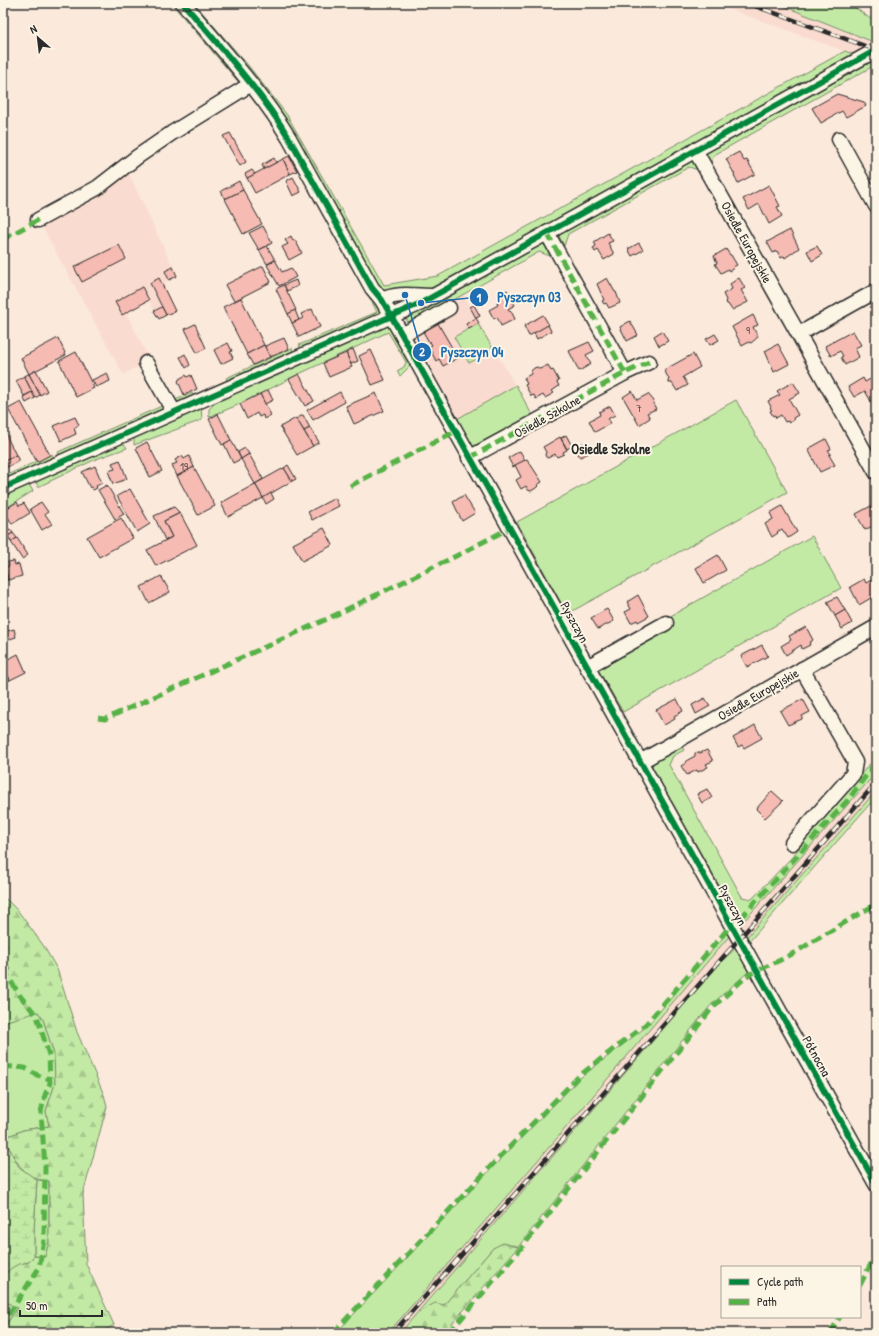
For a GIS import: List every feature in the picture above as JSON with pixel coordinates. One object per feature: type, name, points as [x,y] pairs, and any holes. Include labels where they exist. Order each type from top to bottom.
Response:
[{"type":"street","name":"Pyszczyn","points":[[183,3],[251,84],[275,115],[289,138],[372,288],[382,300],[402,335],[469,458],[739,939]]},
{"type":"street","points":[[3,488],[421,303],[876,50]]},
{"type":"street","points":[[38,220],[97,188],[154,145],[251,84]]},
{"type":"street","points":[[839,138],[876,206]]},
{"type":"street","name":"Osiedle Europejskie","points":[[695,150],[876,472]]},
{"type":"street","points":[[547,233],[625,373]]},
{"type":"street","points":[[799,334],[876,291]]},
{"type":"street","points":[[382,300],[400,295],[434,296]]},
{"type":"street","points":[[402,335],[449,308]]},
{"type":"street","points":[[146,362],[174,412]]},
{"type":"street","name":"Osiedle Szkolne","points":[[469,458],[625,373],[649,362]]},
{"type":"street","points":[[587,667],[666,623]]},
{"type":"street","name":"Osiedle Europejskie","points":[[640,762],[876,627]]},
{"type":"street","points":[[792,843],[853,774],[855,762],[802,669]]},
{"type":"street","name":"Północna","points":[[739,939],[876,1184]]},
{"type":"shaded area","points":[[713,3],[776,3],[876,43],[855,55]]},
{"type":"shaded area","points":[[127,170],[177,276],[162,284],[175,311],[159,319],[149,301],[126,313],[150,361],[123,374],[40,223]]},
{"type":"shaded area","points":[[462,294],[532,414],[474,445],[407,326]]},
{"type":"shaded area","points":[[876,773],[876,791],[744,940],[737,928]]},
{"type":"shaded area","points":[[731,934],[738,946],[723,960],[400,1333],[388,1333],[558,1137]]},
{"type":"green space","points":[[171,3],[177,3],[242,79],[241,85]]},
{"type":"green space","points":[[189,3],[194,3],[247,64],[287,115],[384,285],[438,276],[845,51],[855,55],[431,290],[385,291],[378,289],[284,117]]},
{"type":"green space","points":[[776,3],[849,3],[876,23],[876,43]]},
{"type":"green space","points":[[866,61],[875,65],[714,155],[711,163],[708,165],[705,156],[706,151]]},
{"type":"green space","points":[[689,160],[693,161],[698,170],[689,167],[568,234],[564,246],[559,236],[563,231]]},
{"type":"green space","points":[[541,242],[544,244],[550,256],[539,252],[407,326],[407,318]]},
{"type":"green space","points":[[347,254],[379,308],[380,313],[377,317],[302,350],[299,345],[377,312]]},
{"type":"green space","points":[[478,324],[494,350],[469,363],[454,337]]},
{"type":"green space","points":[[384,325],[389,327],[397,336],[410,366],[400,376],[397,371],[404,367],[406,362],[388,332],[240,404],[209,417],[209,409],[217,401]]},
{"type":"green space","points":[[292,348],[292,356],[229,384],[226,378]]},
{"type":"green space","points":[[516,385],[532,415],[472,447],[457,419]]},
{"type":"green space","points":[[192,393],[196,399],[181,405],[173,401]]},
{"type":"green space","points":[[736,400],[787,492],[567,614],[517,522]]},
{"type":"green space","points":[[164,405],[167,411],[60,456],[58,452]]},
{"type":"green space","points":[[201,405],[202,420],[134,445],[134,439],[139,433]]},
{"type":"green space","points":[[119,441],[127,448],[96,459],[38,487],[36,480]]},
{"type":"green space","points":[[52,454],[54,459],[3,483],[3,477]]},
{"type":"green space","points":[[28,483],[33,491],[3,510],[3,494]]},
{"type":"green space","points":[[812,536],[841,588],[623,712],[596,666],[667,618]]},
{"type":"green space","points":[[681,745],[684,750],[673,756],[669,765],[742,897],[752,899],[792,857],[804,842],[805,837],[876,757],[876,773],[744,921],[740,913],[735,914],[652,767],[654,760]]},
{"type":"green space","points":[[876,791],[876,797],[747,944],[744,940]]},
{"type":"green space","points":[[3,896],[18,911],[43,945],[57,969],[77,1032],[104,1095],[107,1106],[83,1194],[86,1264],[114,1325],[100,1333],[3,1333],[3,1330],[17,1308],[3,1298],[3,1281],[7,1272],[10,1268],[18,1264],[29,1262],[34,1256],[45,1257],[49,1241],[49,1181],[32,1176],[20,1167],[4,1138],[23,1130],[49,1126],[46,1111],[55,1084],[54,1054],[43,1019],[38,1012],[3,1022],[3,980],[11,969],[3,960]]},
{"type":"green space","points":[[727,933],[731,934],[388,1333],[336,1333],[491,1169],[580,1078],[647,1026]]},
{"type":"green space","points":[[738,946],[749,969],[748,972],[712,1004],[701,1017],[518,1247],[515,1245],[493,1248],[444,1305],[417,1313],[723,960]]},
{"type":"green space","points":[[3,960],[11,969],[3,980]]},
{"type":"green space","points":[[38,1011],[43,1019],[54,1054],[55,1084],[46,1111],[49,1126],[23,1130],[4,1138],[3,1022]]},
{"type":"green space","points":[[3,1137],[19,1167],[37,1180],[34,1256],[29,1262],[17,1265],[8,1271],[3,1278]]},
{"type":"green space","points":[[37,1180],[49,1181],[49,1241],[45,1257],[34,1256]]},
{"type":"green space","points":[[503,1243],[518,1247],[444,1333],[400,1333],[417,1313],[435,1303],[444,1305],[493,1248]]},
{"type":"green space","points":[[5,1301],[17,1308],[3,1330],[3,1306]]},
{"type":"building","points":[[837,94],[864,102],[866,106],[846,117],[842,111],[821,123],[812,108]]},
{"type":"building","points":[[230,133],[246,162],[240,166],[223,136]]},
{"type":"building","points":[[739,152],[744,161],[747,160],[755,174],[738,183],[726,159]]},
{"type":"building","points":[[289,156],[297,171],[290,174],[283,159]]},
{"type":"building","points":[[274,158],[276,163],[264,169],[262,165]]},
{"type":"building","points":[[283,159],[290,174],[255,193],[247,178]]},
{"type":"building","points":[[252,170],[255,174],[247,178],[245,174]]},
{"type":"building","points":[[293,177],[301,192],[293,196],[286,181]]},
{"type":"building","points":[[239,181],[243,190],[225,199],[221,191]]},
{"type":"building","points":[[769,185],[780,206],[777,207],[782,216],[769,224],[759,204],[749,210],[743,199]]},
{"type":"building","points":[[243,190],[262,224],[243,234],[225,199]]},
{"type":"building","points":[[263,226],[272,243],[259,250],[249,233]]},
{"type":"building","points":[[790,230],[799,248],[785,258],[784,256],[781,258],[777,251],[773,253],[767,242]]},
{"type":"building","points":[[608,233],[613,241],[608,243],[614,254],[604,260],[598,250],[595,252],[593,248],[596,246],[594,242]]},
{"type":"building","points":[[291,236],[302,253],[289,260],[282,247],[288,244],[285,240]]},
{"type":"building","points":[[639,243],[643,250],[632,256],[628,249]]},
{"type":"building","points":[[119,245],[126,259],[82,282],[74,267]]},
{"type":"building","points":[[267,246],[275,260],[267,264],[259,250]]},
{"type":"building","points":[[817,246],[822,255],[812,261],[807,251]]},
{"type":"building","points":[[726,249],[737,265],[729,271],[728,269],[721,273],[715,264],[717,263],[714,256]]},
{"type":"building","points":[[275,260],[282,272],[291,268],[296,277],[279,286],[267,265]]},
{"type":"building","points":[[263,266],[271,282],[234,301],[225,285]]},
{"type":"building","points":[[173,267],[177,276],[169,280],[165,271]]},
{"type":"building","points":[[159,278],[175,311],[166,315],[150,283]]},
{"type":"building","points":[[607,278],[616,292],[620,303],[609,308],[606,303],[604,304],[602,301],[604,300],[597,284]]},
{"type":"building","points":[[739,278],[745,288],[741,290],[748,302],[732,310],[725,302],[726,300],[723,294],[732,289],[730,284]]},
{"type":"building","points":[[296,280],[298,286],[287,291],[284,285]]},
{"type":"building","points":[[284,285],[296,310],[288,314],[276,289]]},
{"type":"building","points":[[142,287],[149,300],[122,315],[115,302]]},
{"type":"building","points":[[507,290],[515,305],[508,309],[510,312],[511,311],[515,319],[501,326],[497,317],[494,319],[489,310],[498,305],[497,302],[500,300],[498,296]]},
{"type":"building","points":[[241,298],[264,345],[247,354],[223,307]]},
{"type":"building","points":[[474,305],[480,316],[476,318],[470,307]]},
{"type":"building","points":[[162,307],[166,315],[159,319],[154,311]]},
{"type":"building","points":[[312,309],[320,327],[299,337],[292,323],[303,318],[301,314]]},
{"type":"building","points":[[295,310],[299,320],[292,323],[288,314]]},
{"type":"building","points":[[543,315],[549,325],[529,336],[524,326]]},
{"type":"building","points":[[753,315],[758,325],[753,327],[758,337],[751,343],[749,342],[742,346],[732,327]]},
{"type":"building","points":[[476,318],[479,323],[469,329],[466,324]]},
{"type":"building","points":[[436,320],[458,358],[443,366],[439,359],[436,361],[429,347],[432,345],[421,328]]},
{"type":"building","points":[[630,321],[638,335],[627,341],[620,327]]},
{"type":"building","points":[[195,324],[206,348],[197,353],[185,329]]},
{"type":"building","points":[[548,325],[551,331],[537,339],[534,333]]},
{"type":"building","points":[[662,331],[668,341],[659,346],[654,336]]},
{"type":"building","points":[[853,331],[861,345],[855,348],[859,357],[845,365],[840,351],[831,356],[825,346]]},
{"type":"building","points":[[715,334],[719,340],[710,345],[706,339]]},
{"type":"building","points":[[58,338],[66,355],[29,374],[21,358]]},
{"type":"building","points":[[284,338],[289,349],[270,357],[265,346]]},
{"type":"building","points":[[589,342],[594,351],[586,355],[591,364],[579,371],[569,351]]},
{"type":"building","points":[[228,343],[232,351],[230,352],[233,358],[221,364],[214,350]]},
{"type":"building","points":[[778,344],[789,364],[774,372],[765,351]]},
{"type":"building","points":[[264,345],[270,357],[253,365],[247,354]]},
{"type":"building","points":[[353,349],[358,361],[351,364],[346,353]]},
{"type":"building","points":[[371,350],[385,380],[372,385],[359,356]]},
{"type":"building","points":[[76,352],[94,388],[76,397],[59,361]]},
{"type":"building","points":[[346,353],[352,367],[329,377],[323,363]]},
{"type":"building","points":[[185,354],[190,365],[186,368],[180,357]]},
{"type":"building","points":[[693,354],[700,367],[683,377],[688,385],[677,391],[672,383],[669,383],[669,379],[664,370]]},
{"type":"building","points":[[548,365],[551,371],[553,370],[559,381],[557,382],[559,386],[552,391],[554,393],[545,398],[543,395],[536,399],[534,395],[531,396],[525,385],[527,384],[524,378],[531,374],[531,371],[534,368],[537,367],[540,369]]},
{"type":"building","points":[[36,370],[47,391],[40,395],[29,374]]},
{"type":"building","points":[[107,373],[110,381],[96,387],[92,380]]},
{"type":"building","points":[[29,374],[40,395],[35,398],[24,376]]},
{"type":"building","points":[[299,374],[314,401],[305,406],[289,379]]},
{"type":"building","points":[[186,375],[187,377],[191,375],[197,389],[184,395],[178,381]]},
{"type":"building","points":[[24,376],[32,392],[24,396],[16,381]]},
{"type":"building","points":[[876,376],[876,410],[865,391],[854,397],[848,387],[863,378],[865,382]]},
{"type":"building","points":[[793,382],[800,393],[789,399],[798,415],[789,423],[788,421],[785,422],[781,415],[776,418],[775,415],[773,416],[770,411],[772,410],[768,401],[780,395],[777,391]]},
{"type":"building","points":[[268,390],[273,400],[265,404],[260,394]]},
{"type":"building","points":[[632,391],[637,400],[648,394],[654,401],[653,403],[656,409],[647,413],[650,418],[639,425],[623,397]]},
{"type":"building","points":[[32,392],[35,398],[26,403],[23,397]]},
{"type":"building","points":[[340,392],[345,402],[313,420],[307,410]]},
{"type":"building","points":[[376,393],[384,411],[354,424],[346,406]]},
{"type":"building","points":[[260,394],[271,415],[264,419],[263,415],[259,417],[257,413],[247,419],[240,404]]},
{"type":"building","points":[[21,402],[50,455],[37,462],[8,409]]},
{"type":"building","points":[[610,406],[615,415],[608,419],[611,423],[595,432],[589,421],[600,415],[599,412]]},
{"type":"building","points":[[218,414],[231,440],[222,445],[209,419]]},
{"type":"building","points":[[303,415],[310,428],[304,431],[296,419]]},
{"type":"building","points":[[75,417],[79,425],[74,428],[76,434],[61,441],[54,426]]},
{"type":"building","points":[[296,418],[313,446],[297,455],[280,427]]},
{"type":"building","points":[[310,428],[319,442],[313,446],[304,431]]},
{"type":"building","points":[[3,429],[16,455],[3,462]]},
{"type":"building","points":[[566,435],[572,446],[567,449],[561,438]]},
{"type":"building","points":[[560,437],[567,450],[563,452],[564,454],[557,457],[555,454],[548,458],[546,457],[546,452],[543,447]]},
{"type":"building","points":[[826,439],[831,449],[828,450],[831,454],[829,455],[835,465],[820,472],[808,449]]},
{"type":"building","points":[[231,440],[241,459],[233,463],[224,444]]},
{"type":"building","points":[[147,442],[162,471],[150,477],[136,448]]},
{"type":"building","points":[[583,443],[589,453],[580,457],[575,448]]},
{"type":"building","points":[[245,448],[249,454],[241,459],[238,452]]},
{"type":"building","points":[[520,451],[525,460],[513,467],[508,458]]},
{"type":"building","points":[[249,454],[263,479],[255,484],[241,459]]},
{"type":"building","points":[[16,455],[19,461],[3,469],[3,462]]},
{"type":"building","points":[[182,456],[184,459],[189,456],[194,467],[177,476],[172,465],[177,463],[175,460]]},
{"type":"building","points":[[527,459],[542,482],[531,491],[528,490],[526,486],[521,489],[516,480],[521,477],[515,465]]},
{"type":"building","points":[[120,460],[127,479],[113,484],[108,471],[115,469],[112,463]]},
{"type":"building","points":[[288,465],[296,479],[292,481],[284,468]]},
{"type":"building","points":[[95,466],[102,483],[96,486],[97,488],[93,490],[92,487],[90,488],[82,472]]},
{"type":"building","points":[[194,467],[215,506],[198,515],[177,476]]},
{"type":"building","points":[[284,468],[292,481],[263,498],[255,484]]},
{"type":"building","points":[[255,484],[263,498],[228,517],[221,503]]},
{"type":"building","points":[[107,485],[124,514],[115,519],[98,490]]},
{"type":"building","points":[[130,489],[150,524],[137,532],[117,496]]},
{"type":"building","points":[[271,493],[274,499],[266,504],[263,498]]},
{"type":"building","points":[[464,495],[475,513],[462,521],[453,502]]},
{"type":"building","points":[[335,498],[339,506],[312,520],[308,512]]},
{"type":"building","points":[[17,502],[19,506],[24,503],[30,513],[12,524],[4,510]]},
{"type":"building","points":[[41,502],[48,512],[45,514],[52,524],[42,530],[30,509]]},
{"type":"building","points":[[782,506],[797,532],[788,538],[782,529],[772,537],[765,524],[773,519],[770,513]]},
{"type":"building","points":[[871,506],[876,516],[876,524],[865,530],[856,514]]},
{"type":"building","points":[[174,507],[180,513],[164,521],[172,537],[165,540],[154,516]]},
{"type":"building","points":[[180,513],[197,545],[156,566],[147,550],[172,537],[164,521]]},
{"type":"building","points":[[121,518],[133,538],[99,557],[87,537]]},
{"type":"building","points":[[324,528],[333,545],[302,561],[293,544]]},
{"type":"building","points":[[10,529],[13,533],[8,536],[5,532]]},
{"type":"building","points":[[13,533],[17,538],[11,542],[8,536]]},
{"type":"building","points":[[17,538],[28,555],[22,559],[11,542]]},
{"type":"building","points":[[718,555],[726,570],[704,583],[696,568]]},
{"type":"building","points":[[14,561],[15,565],[19,564],[22,576],[8,580],[5,567],[9,566],[8,562]]},
{"type":"building","points":[[5,567],[8,580],[3,581],[3,568]]},
{"type":"building","points":[[161,576],[170,592],[149,603],[141,587]]},
{"type":"building","points":[[875,578],[876,595],[859,605],[850,587],[864,579],[866,583]]},
{"type":"building","points":[[638,595],[649,616],[638,622],[637,620],[631,623],[625,612],[631,609],[627,602]]},
{"type":"building","points":[[837,597],[845,610],[835,616],[827,602]]},
{"type":"building","points":[[607,609],[614,621],[598,629],[591,618]]},
{"type":"building","points":[[845,610],[852,623],[842,629],[835,616]]},
{"type":"building","points":[[3,627],[7,640],[3,641]]},
{"type":"building","points":[[806,627],[813,640],[809,643],[810,645],[802,649],[801,645],[786,655],[781,646],[791,640],[789,636]]},
{"type":"building","points":[[14,629],[16,637],[7,640],[4,632]]},
{"type":"building","points":[[762,645],[768,656],[747,667],[741,656]]},
{"type":"building","points":[[18,654],[26,672],[10,680],[3,662]]},
{"type":"building","points":[[3,665],[10,680],[3,683]]},
{"type":"building","points":[[705,698],[710,706],[696,714],[692,705]]},
{"type":"building","points":[[677,699],[683,711],[674,716],[675,719],[664,725],[656,710]]},
{"type":"building","points":[[803,699],[810,712],[802,716],[802,719],[788,725],[780,711]]},
{"type":"building","points":[[755,725],[762,738],[744,748],[742,745],[738,747],[733,738]]},
{"type":"building","points":[[707,750],[713,761],[706,764],[708,767],[687,775],[681,766],[695,756],[695,753],[700,753]]},
{"type":"building","points":[[707,789],[712,798],[702,803],[697,794]]},
{"type":"building","points":[[772,791],[783,801],[765,818],[756,809]]},
{"type":"railway","points":[[747,3],[876,50]]},
{"type":"railway","points":[[393,1333],[876,783]]},
{"type":"marked path","points":[[3,239],[38,220]]},
{"type":"marked path","points":[[547,233],[625,373]]},
{"type":"marked path","points":[[469,458],[625,373],[649,362]]},
{"type":"marked path","points":[[350,486],[456,431]]},
{"type":"marked path","points":[[98,718],[105,719],[327,619],[510,528]]},
{"type":"marked path","points":[[333,1333],[492,1165],[579,1076],[646,1024],[726,931],[729,921],[742,916],[747,911],[848,800],[876,762]]},
{"type":"marked path","points":[[449,1333],[523,1246],[713,1007],[748,975],[787,957],[876,904]]},
{"type":"marked path","points":[[3,969],[21,997],[37,1016],[49,1055],[50,1083],[45,1095],[41,1112],[45,1167],[44,1240],[39,1268],[3,1323]]},
{"type":"marked path","points":[[3,1066],[25,1068],[37,1075],[50,1079]]},
{"type":"marked path","points":[[861,1283],[876,1254]]},
{"type":"marked path","points":[[830,1333],[839,1318]]},
{"type":"cycle path","points":[[183,3],[252,85],[289,138],[372,288],[382,300],[402,335],[876,1184]]},
{"type":"cycle path","points":[[3,488],[421,303],[876,50]]},
{"type":"place","name":"Pyszczyn 04","points":[[405,295]]},
{"type":"place","name":"Pyszczyn 03","points":[[421,303]]},
{"type":"district","name":"Osiedle Szkolne","points":[[611,449]]}]
